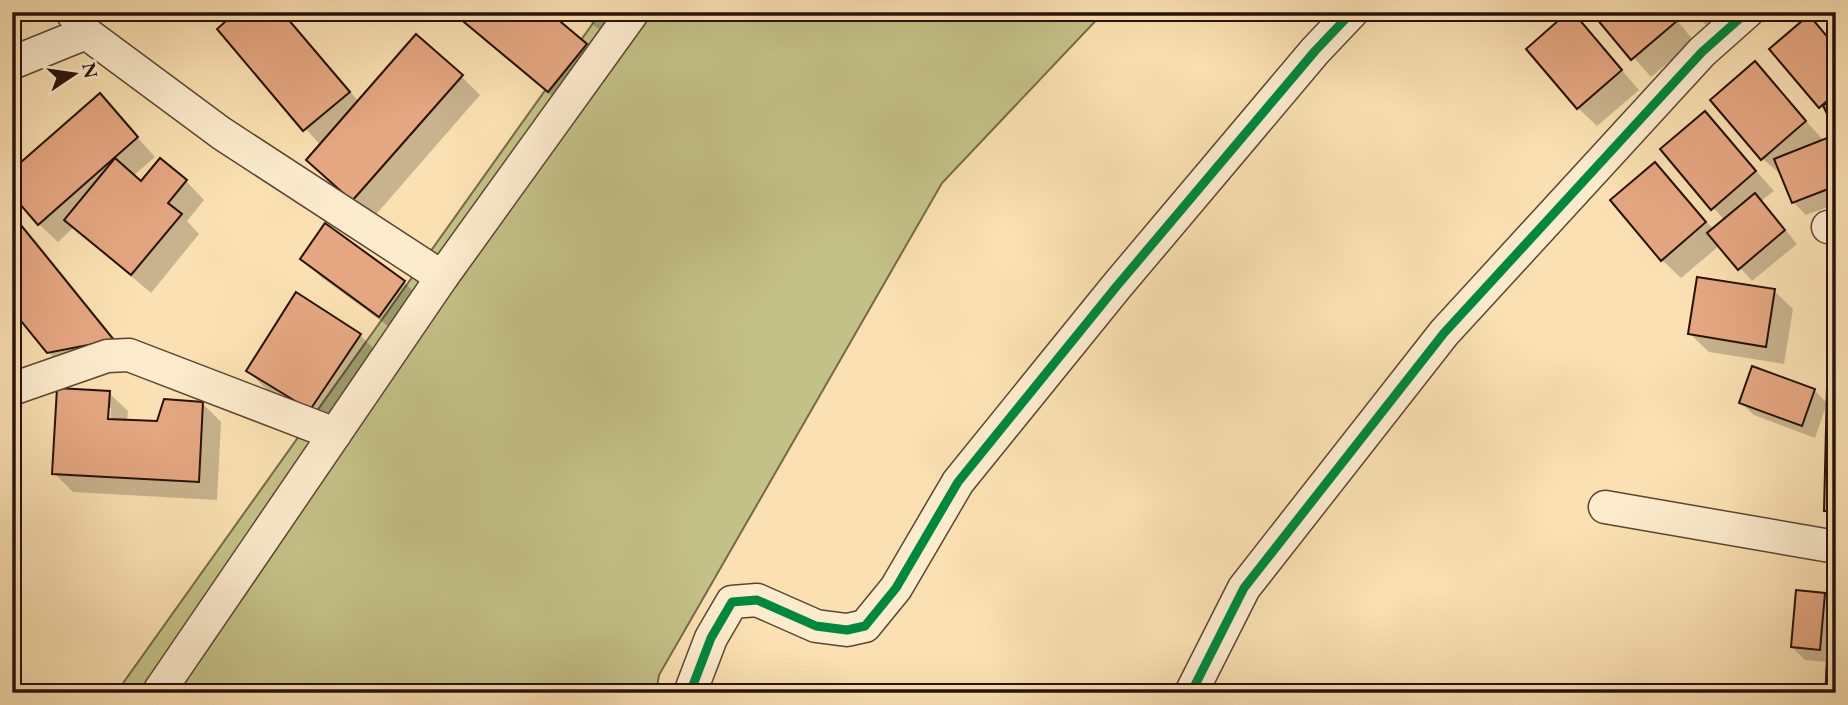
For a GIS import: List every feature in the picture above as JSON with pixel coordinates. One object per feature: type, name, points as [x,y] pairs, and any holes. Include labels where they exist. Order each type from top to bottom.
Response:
[{"type":"street","points":[[158,693],[442,278],[633,12]]},
{"type":"street","points":[[690,693],[711,638],[732,602],[757,600],[816,626],[847,630],[865,626],[896,588],[958,482],[1116,287],[1315,51],[1352,12]]},
{"type":"street","points":[[1191,693],[1244,588],[1444,333],[1702,52],[1747,12]]},
{"type":"street","points":[[12,63],[79,23],[220,133],[442,278]]},
{"type":"street","points":[[12,389],[107,356],[129,355],[335,434]]},
{"type":"street","points":[[1605,507],[1836,547]]},
{"type":"shaded area","points":[[601,12],[1104,12],[942,183],[659,675],[656,693],[116,693]]},
{"type":"building","points":[[236,12],[282,12],[350,92],[303,131],[217,29]]},
{"type":"building","points":[[452,12],[549,12],[587,44],[548,92]]},
{"type":"building","points":[[1568,12],[1573,12],[1622,70],[1577,109],[1526,49]]},
{"type":"building","points":[[1591,12],[1669,12],[1677,21],[1631,60]]},
{"type":"building","points":[[1809,15],[1836,47],[1836,93],[1819,108],[1769,49]]},
{"type":"building","points":[[416,34],[463,75],[352,201],[306,160]]},
{"type":"building","points":[[1755,61],[1806,121],[1761,160],[1710,100]]},
{"type":"building","points":[[100,93],[138,137],[38,225],[12,195],[12,170]]},
{"type":"building","points":[[1836,100],[1836,134],[1823,105]]},
{"type":"building","points":[[1705,111],[1756,171],[1711,210],[1660,149]]},
{"type":"building","points":[[1832,136],[1836,146],[1836,186],[1792,203],[1774,159]]},
{"type":"building","points":[[115,158],[141,181],[160,158],[187,180],[168,203],[182,214],[131,275],[64,220]]},
{"type":"building","points":[[1655,162],[1706,222],[1661,261],[1610,200]]},
{"type":"building","points":[[1755,193],[1785,230],[1738,270],[1707,233]]},
{"type":"building","points":[[16,219],[114,340],[47,353],[12,310],[12,223]]},
{"type":"building","points":[[325,223],[405,281],[379,317],[300,259]]},
{"type":"building","points":[[1697,277],[1775,289],[1766,347],[1688,334]]},
{"type":"building","points":[[296,292],[361,334],[310,410],[246,371]]},
{"type":"building","points":[[1752,366],[1815,389],[1802,426],[1739,403]]},
{"type":"building","points":[[1827,387],[1836,387],[1836,511],[1824,511]]},
{"type":"building","points":[[57,388],[110,391],[108,419],[157,421],[164,399],[203,402],[199,482],[52,474]]},
{"type":"building","points":[[1796,590],[1825,593],[1820,650],[1791,647]]},
{"type":"building","points":[[1828,640],[1836,641],[1836,677],[1826,677]]},
{"type":"building","points":[[1826,679],[1836,680],[1836,693],[1825,693]]},
{"type":"cycle path","points":[[690,693],[711,638],[732,602],[757,600],[816,626],[847,630],[865,626],[896,588],[958,482],[1116,287],[1315,51],[1352,12]]},
{"type":"cycle path","points":[[1191,693],[1244,588],[1444,333],[1702,52],[1747,12]]}]
